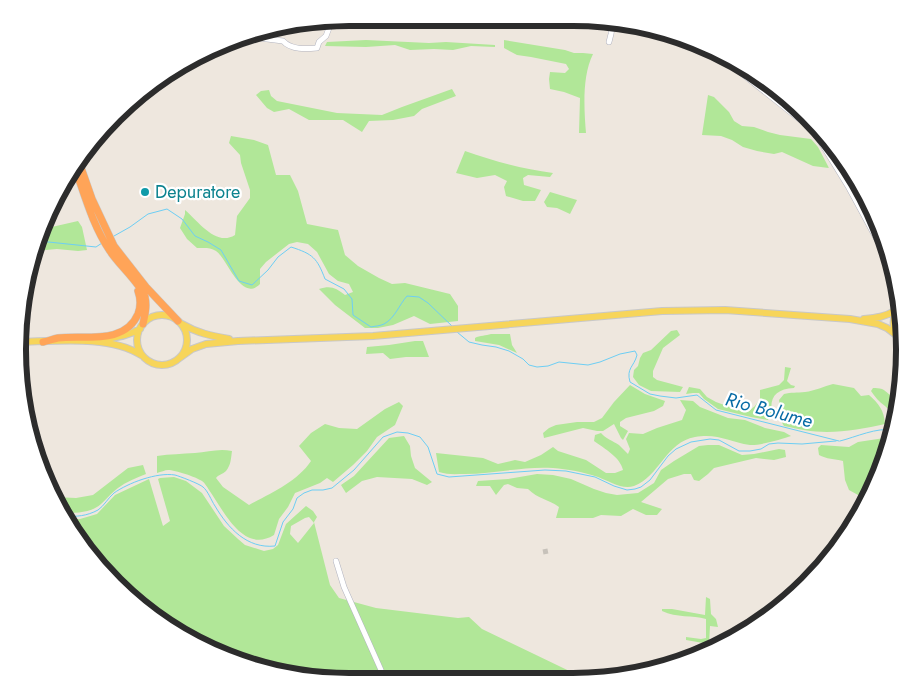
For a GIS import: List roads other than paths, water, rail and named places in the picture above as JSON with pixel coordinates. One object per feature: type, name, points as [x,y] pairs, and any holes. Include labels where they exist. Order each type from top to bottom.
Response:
[{"type":"highway","points":[[82,169],[105,235]]},
{"type":"highway","points":[[78,175],[92,214],[112,249],[145,298],[146,306],[142,326]]},
{"type":"highway","points":[[112,249],[180,323]]},
{"type":"highway","points":[[43,342],[58,338],[106,336],[128,329],[136,319],[140,308],[140,296],[136,284]]},
{"type":"main road","points":[[75,341],[118,345],[133,350],[150,361],[161,365],[173,362],[192,349],[206,344],[427,332],[662,311],[725,310],[850,319],[878,324],[887,328],[895,335]]},
{"type":"main road","points":[[850,319],[877,318],[887,316],[893,312]]},
{"type":"main road","points":[[26,342],[117,338],[132,333],[148,320],[160,315],[167,316],[208,336],[238,341]]},
{"type":"main road","points":[[894,319],[895,332]]},
{"type":"main road","points":[[178,359],[187,342],[180,323]]},
{"type":"main road","points":[[142,326],[138,341],[145,358]]},
{"type":"street","points":[[262,38],[283,41],[287,45],[305,49],[317,48],[319,42],[326,36],[329,27]]},
{"type":"street","points":[[608,42],[612,29]]},
{"type":"street","points":[[747,78],[802,122]]},
{"type":"street","points":[[821,142],[876,239]]},
{"type":"street","points":[[336,561],[344,587],[381,670],[380,673]]},
{"type":"waterway","name":"Rio Bolume","points":[[114,236],[148,214],[167,209],[182,219],[195,236],[221,250],[239,281],[252,285],[268,270],[278,257],[291,247],[304,252],[317,261],[325,279],[344,289],[352,299],[353,315],[371,327],[382,325],[388,321],[407,296],[419,297],[428,303],[453,327]]},
{"type":"waterway","name":"Rio Bolume","points":[[45,242],[96,247],[102,243]]},
{"type":"waterway","name":"Rio Bolume","points":[[457,332],[469,342],[509,351],[529,365],[537,367],[559,362],[588,365],[635,351],[637,355],[630,370],[630,382],[650,394],[676,398],[697,395],[716,410],[839,441]]},
{"type":"waterway","points":[[840,441],[886,429]]},
{"type":"waterway","points":[[73,516],[94,512],[114,493],[135,482],[160,475],[175,475],[203,487],[226,522],[239,535],[256,544],[275,546],[283,522],[293,509],[297,498],[312,490],[332,488],[354,470],[383,437],[397,432],[420,437],[428,447],[437,474],[449,477],[545,470],[566,471],[595,477],[627,490],[641,487],[650,480],[668,456],[676,449],[691,442],[710,439],[719,440],[739,451],[750,451],[761,449],[769,444],[836,441]]},
{"type":"tunnel","points":[[543,552],[548,551]]},
{"type":"place","name":"Depuratore","points":[[145,192]]}]
